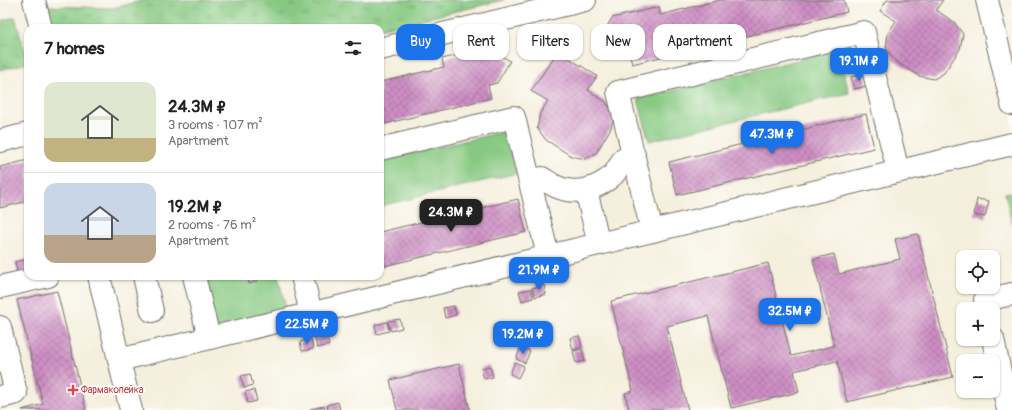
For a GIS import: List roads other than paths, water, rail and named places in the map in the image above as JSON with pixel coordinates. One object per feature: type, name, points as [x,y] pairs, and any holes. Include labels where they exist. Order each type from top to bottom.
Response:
[{"type":"street","points":[[34,0],[40,24]]},
{"type":"street","points":[[384,48],[585,0]]},
{"type":"street","points":[[987,0],[1004,38],[1012,104]]},
{"type":"street","points":[[652,231],[618,92],[864,32],[898,172]]},
{"type":"street","points":[[384,148],[514,117],[548,256]]},
{"type":"street","points":[[0,141],[24,135]]},
{"type":"street","points":[[119,360],[1012,144]]},
{"type":"street","points":[[530,180],[542,178],[555,186],[570,191],[586,190],[602,184],[616,173],[624,158],[634,155]]},
{"type":"street","points":[[586,190],[599,244]]},
{"type":"street","points":[[0,288],[32,280]]},
{"type":"street","points":[[101,280],[131,410]]},
{"type":"street","points":[[145,280],[152,311]]},
{"type":"street","points":[[195,280],[209,338]]},
{"type":"street","points":[[303,280],[311,313]]},
{"type":"street","points":[[985,302],[985,300],[1012,294]]},
{"type":"street","points":[[0,327],[16,393],[0,397]]},
{"type":"street","points":[[994,346],[1008,410]]},
{"type":"place","name":"Фармакопейка","points":[[73,390]]}]
